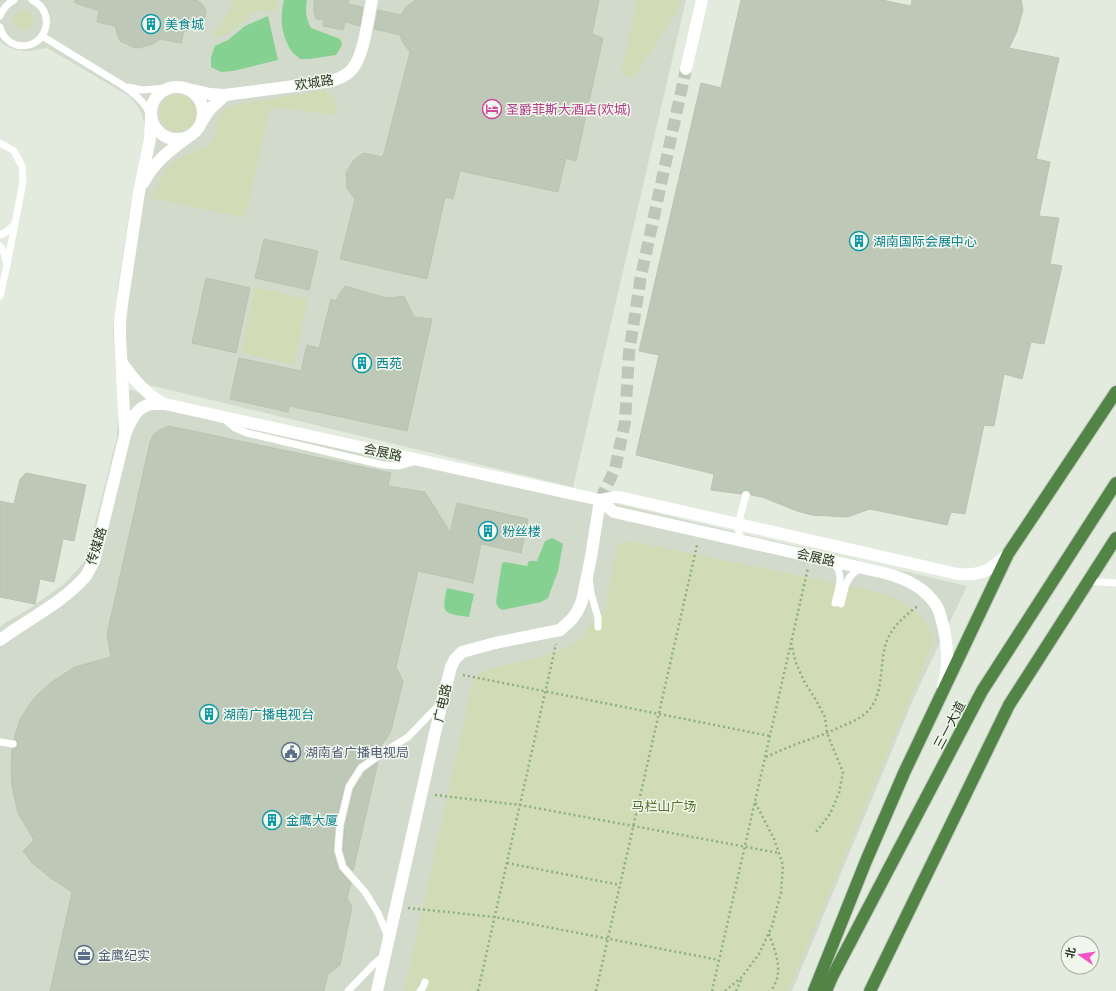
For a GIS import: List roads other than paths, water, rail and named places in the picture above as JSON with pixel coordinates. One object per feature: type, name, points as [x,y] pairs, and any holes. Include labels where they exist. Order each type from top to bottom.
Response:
[{"type":"highway","points":[[814,991],[866,861],[904,773],[1008,554],[1116,392]]},
{"type":"highway","name":"三一大道","points":[[826,991],[982,691],[1116,483]]},
{"type":"highway","points":[[870,991],[1009,705],[1116,538]]},
{"type":"street","name":"欢城路","points":[[188,89],[210,94],[225,95],[332,81],[341,78],[353,69],[360,57],[372,0]]},
{"type":"street","points":[[686,69],[702,0]]},
{"type":"street","points":[[125,435],[120,322],[139,192],[150,139],[152,107],[155,99],[167,88],[181,86],[188,89],[195,93],[203,106],[202,122]]},
{"type":"street","points":[[139,192],[146,178],[158,162],[172,149],[193,134],[210,108],[225,95]]},
{"type":"street","points":[[151,116],[153,123],[164,135],[178,139],[193,134]]},
{"type":"street","points":[[122,363],[141,387],[154,398],[165,404]]},
{"type":"street","points":[[125,435],[132,417],[140,410],[151,404],[165,404]]},
{"type":"street","name":"会展路","points":[[165,404],[600,500],[618,497],[958,574],[970,575],[986,571],[1008,554]]},
{"type":"street","name":"传媒路","points":[[0,640],[51,606],[71,591],[86,576],[94,561],[125,435]]},
{"type":"street","points":[[588,571],[600,500]]},
{"type":"street","name":"会展路","points":[[600,500],[614,512],[896,576],[918,587],[936,605],[940,614],[948,648],[945,679],[941,695]]},
{"type":"street","name":"广电路","points":[[377,991],[449,672],[455,659],[462,652],[495,643],[560,630],[578,612],[582,601],[588,571]]},
{"type":"lane","points":[[0,27],[1,32],[12,44],[20,46],[29,45],[36,42],[46,30],[47,22],[46,14],[42,8],[37,2],[32,0]]},
{"type":"lane","points":[[0,5],[11,2]]},
{"type":"lane","points":[[0,16],[3,9],[11,2]]},
{"type":"lane","points":[[42,36],[133,93],[147,106],[151,116]]},
{"type":"lane","points":[[122,85],[142,90],[167,88]]},
{"type":"lane","points":[[0,143],[14,151],[22,166],[23,182],[16,224],[0,296]]},
{"type":"lane","points":[[0,235],[16,224]]},
{"type":"lane","points":[[0,246],[3,250],[7,265]]},
{"type":"lane","points":[[727,537],[732,536],[739,524],[746,495]]},
{"type":"lane","points":[[739,524],[742,541]]},
{"type":"lane","points":[[827,560],[837,566],[841,576],[838,603],[849,576],[862,568]]},
{"type":"lane","points":[[588,571],[598,618],[598,627]]},
{"type":"lane","points":[[1088,581],[1116,583]]},
{"type":"lane","points":[[389,940],[378,913],[365,892],[343,867],[338,850],[340,825],[349,787],[360,768],[408,738],[442,702]]},
{"type":"lane","points":[[0,742],[12,744]]},
{"type":"lane","points":[[348,991],[385,954]]},
{"type":"lane","points":[[420,991],[425,982]]},
{"type":"tunnel","points":[[600,500],[615,469],[625,422],[629,353],[641,276],[686,69]]},
{"type":"place","name":"美食城","points":[[151,24]]},
{"type":"place","name":"圣爵菲斯大酒店(欢城)","points":[[492,109]]},
{"type":"place","name":"湖南国际会展中心","points":[[859,241]]},
{"type":"place","name":"西苑","points":[[362,363]]},
{"type":"place","name":"粉丝楼","points":[[488,531]]},
{"type":"place","name":"湖南广播电视台","points":[[209,714]]},
{"type":"place","name":"湖南省广播电视局","points":[[291,752]]},
{"type":"place","name":"金鹰大厦","points":[[272,820]]},
{"type":"place","name":"金鹰纪实","points":[[84,955]]},
{"type":"park label","name":"马栏山广场","points":[[664,806]]}]
